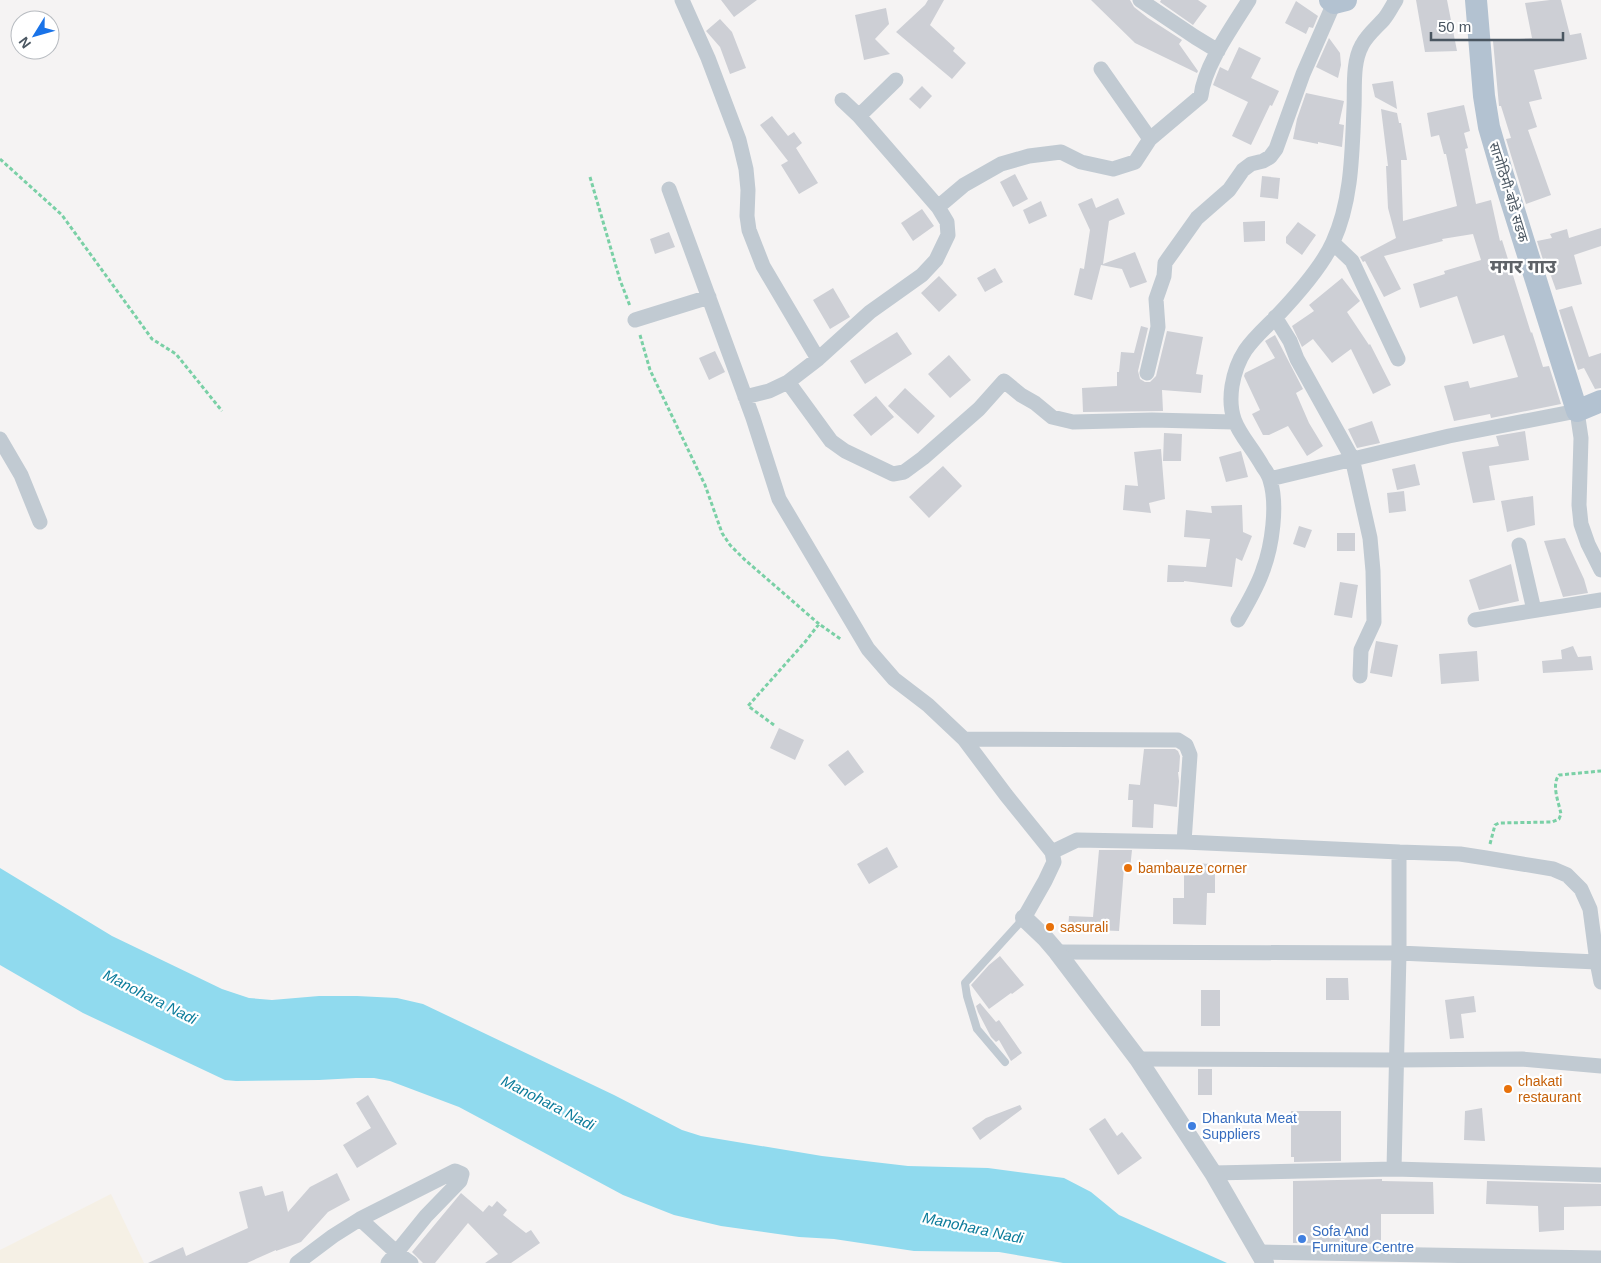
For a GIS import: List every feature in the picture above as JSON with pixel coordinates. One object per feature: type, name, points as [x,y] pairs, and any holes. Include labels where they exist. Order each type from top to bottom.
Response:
[{"type":"main road","name":"सानोठिमी-बोडे सडक","points":[[1476,0],[1484,96],[1489,127],[1577,411]]},
{"type":"main road","points":[[1577,411],[1601,402]]},
{"type":"street","points":[[682,0],[708,58],[739,140],[746,169],[748,190],[747,216],[763,266],[818,359]]},
{"type":"street","points":[[1140,0],[1218,50]]},
{"type":"street","points":[[938,207],[964,185],[1001,164],[1029,156],[1061,152],[1081,162],[1113,169],[1135,162],[1150,139],[1201,96],[1202,85],[1218,50],[1249,0]]},
{"type":"street","points":[[1238,620],[1264,569],[1270,544],[1274,510],[1270,479],[1234,422],[1231,407],[1235,372],[1250,342],[1314,273],[1333,243],[1350,183],[1356,65],[1362,45],[1385,18],[1396,0]]},
{"type":"street","points":[[1146,373],[1158,326],[1156,299],[1164,276],[1165,263],[1197,218],[1228,190],[1242,170],[1251,164],[1270,158],[1276,149],[1303,74],[1337,1]]},
{"type":"street","points":[[1101,69],[1150,139]]},
{"type":"street","points":[[859,116],[896,80]]},
{"type":"street","points":[[745,397],[788,382],[818,359],[870,312],[922,275],[936,260],[948,235],[947,222],[938,207],[859,116],[842,100]]},
{"type":"street","points":[[669,188],[745,397],[779,499],[868,649],[894,679],[928,705],[964,739],[1052,852],[1054,862],[1045,882],[1024,918],[1057,952],[1138,1059],[1213,1173],[1262,1257],[1601,1258]]},
{"type":"street","points":[[1333,243],[1352,262],[1398,358]]},
{"type":"street","points":[[635,320],[708,298]]},
{"type":"street","points":[[1275,317],[1290,341],[1297,359],[1352,458],[1370,538],[1373,570],[1374,622],[1361,650],[1360,676]]},
{"type":"street","points":[[788,382],[831,441],[845,451],[892,474],[904,472],[923,458],[979,409],[1004,381],[1052,417],[1073,422],[1152,420],[1234,422]]},
{"type":"street","points":[[1270,479],[1449,436],[1577,411],[1581,438],[1579,505],[1581,524],[1588,544],[1601,570]]},
{"type":"street","points":[[0,439],[21,475],[40,522]]},
{"type":"street","points":[[1519,545],[1534,610]]},
{"type":"street","points":[[1475,620],[1601,600]]},
{"type":"street","points":[[964,739],[1178,740],[1186,746],[1190,755],[1184,842]]},
{"type":"street","points":[[1052,852],[1077,840],[1184,842],[1460,854],[1553,869],[1567,875],[1581,890],[1590,910],[1596,962],[1601,982]]},
{"type":"street","points":[[1394,1169],[1399,953],[1399,852]]},
{"type":"street","points":[[1057,952],[1399,953],[1596,962]]},
{"type":"street","points":[[1138,1059],[1522,1059],[1601,1066]]},
{"type":"street","points":[[1213,1173],[1394,1169],[1601,1175]]},
{"type":"street","points":[[297,1263],[360,1218],[455,1171],[462,1174],[460,1181],[426,1216],[392,1258]]},
{"type":"street","points":[[360,1218],[392,1258],[411,1263]]},
{"type":"lane","points":[[1005,1062],[977,1029],[965,983],[1024,918]]},
{"type":"path","points":[[0,159],[62,215],[152,339],[176,354],[222,410]]},
{"type":"path","points":[[590,177],[620,280],[635,320],[650,370],[705,485],[722,533],[730,546],[744,559],[819,624],[843,640]]},
{"type":"path","points":[[774,725],[748,706],[819,624]]},
{"type":"path","points":[[1486,858],[1495,825],[1499,823],[1552,822],[1559,819],[1562,814],[1555,785],[1559,775],[1601,771]]},
{"type":"sand","points":[[111,1194],[144,1263],[0,1263],[0,1250]]},
{"type":"water","name":"Manohara Nadi","points":[[0,868],[112,936],[222,989],[249,998],[272,1000],[319,996],[357,996],[397,998],[423,1004],[614,1095],[682,1130],[701,1136],[822,1156],[908,1166],[988,1168],[1064,1178],[1091,1192],[1119,1215],[1227,1263],[1063,1263],[999,1252],[914,1251],[834,1239],[799,1237],[721,1226],[674,1215],[623,1195],[459,1107],[390,1081],[374,1078],[225,1080],[83,1013],[0,965]]},
{"type":"building","points":[[721,0],[757,0],[734,17]]},
{"type":"building","points":[[928,0],[944,0],[930,25],[955,48],[953,51],[966,63],[952,79],[896,32]]},
{"type":"building","points":[[1091,0],[1130,0],[1134,7],[1148,18],[1182,40],[1179,44],[1198,71],[1197,73],[1135,43]]},
{"type":"building","points":[[1161,0],[1198,0],[1207,6],[1193,25],[1160,2]]},
{"type":"building","points":[[1416,0],[1447,0],[1457,51],[1425,52]]},
{"type":"building","points":[[1561,0],[1570,35],[1581,33],[1587,59],[1534,70],[1542,99],[1529,102],[1537,127],[1528,130],[1551,195],[1526,204],[1506,139],[1511,138],[1501,106],[1499,106],[1493,41],[1532,38],[1525,3]]},
{"type":"building","points":[[1296,1],[1318,16],[1313,28],[1309,27],[1306,34],[1285,23]]},
{"type":"building","points":[[886,8],[889,24],[875,39],[890,54],[864,60],[855,15]]},
{"type":"building","points":[[720,19],[732,32],[746,68],[730,74],[720,47],[706,31]]},
{"type":"building","points":[[1329,38],[1340,53],[1341,65],[1338,78],[1316,67]]},
{"type":"building","points":[[1239,47],[1261,58],[1251,78],[1279,91],[1272,106],[1270,105],[1251,145],[1232,136],[1248,102],[1213,85],[1220,67],[1228,71]]},
{"type":"building","points":[[1393,81],[1397,109],[1375,97],[1372,84]]},
{"type":"building","points":[[922,86],[932,96],[920,109],[909,99]]},
{"type":"building","points":[[1306,93],[1344,101],[1339,124],[1344,125],[1342,147],[1293,139],[1297,119]]},
{"type":"building","points":[[1464,105],[1470,131],[1464,133],[1468,148],[1465,149],[1476,204],[1491,200],[1500,241],[1502,240],[1531,333],[1543,367],[1549,366],[1561,404],[1491,418],[1490,414],[1454,421],[1444,386],[1468,381],[1470,388],[1518,377],[1504,335],[1473,344],[1457,296],[1420,308],[1413,284],[1445,274],[1444,271],[1481,260],[1473,234],[1442,239],[1443,241],[1384,256],[1401,289],[1384,297],[1365,261],[1363,262],[1360,257],[1396,238],[1388,208],[1386,166],[1388,166],[1381,109],[1397,113],[1399,123],[1401,123],[1407,160],[1401,160],[1403,221],[1457,206],[1446,154],[1444,154],[1439,135],[1431,137],[1427,113]]},
{"type":"building","points":[[772,116],[788,136],[794,132],[802,143],[796,148],[818,183],[799,194],[781,165],[788,161],[760,125]]},
{"type":"building","points":[[1015,174],[1028,199],[1013,207],[1000,182]]},
{"type":"building","points":[[1262,176],[1280,178],[1278,199],[1260,197]]},
{"type":"building","points":[[1092,198],[1096,208],[1118,198],[1125,214],[1109,221],[1103,264],[1135,252],[1147,282],[1130,288],[1122,269],[1101,265],[1092,300],[1074,295],[1080,268],[1084,269],[1090,230],[1078,204]]},
{"type":"building","points":[[1041,201],[1047,216],[1029,224],[1023,210]]},
{"type":"building","points":[[922,209],[934,226],[913,241],[901,223]]},
{"type":"building","points":[[1265,221],[1265,241],[1244,242],[1243,222]]},
{"type":"building","points":[[1298,222],[1316,235],[1302,255],[1286,243],[1286,237]]},
{"type":"building","points":[[1601,228],[1601,246],[1574,255],[1582,284],[1556,290],[1537,241],[1552,238],[1550,234],[1567,229],[1569,238]]},
{"type":"building","points":[[669,232],[675,247],[655,254],[650,239]]},
{"type":"building","points":[[995,268],[1003,282],[985,292],[977,278]]},
{"type":"building","points":[[939,276],[957,295],[939,312],[921,293]]},
{"type":"building","points":[[1342,278],[1360,301],[1347,312],[1370,344],[1391,385],[1373,394],[1351,349],[1332,363],[1313,339],[1302,347],[1292,326],[1314,311],[1309,305]]},
{"type":"building","points":[[833,288],[850,317],[830,329],[813,300]]},
{"type":"building","points":[[1572,306],[1589,357],[1601,353],[1601,388],[1595,389],[1584,368],[1578,370],[1559,310]]},
{"type":"building","points":[[1141,326],[1148,328],[1138,371],[1140,379],[1145,382],[1150,382],[1156,376],[1167,331],[1203,337],[1196,374],[1203,375],[1201,393],[1162,390],[1163,411],[1083,412],[1082,388],[1117,386],[1117,372],[1119,372],[1121,352],[1134,353]]},
{"type":"building","points":[[897,332],[912,354],[865,384],[850,361]]},
{"type":"building","points":[[1275,335],[1303,389],[1296,393],[1309,423],[1323,446],[1307,456],[1288,426],[1269,435],[1263,435],[1252,414],[1260,410],[1244,376],[1245,373],[1275,358],[1265,341]]},
{"type":"building","points":[[715,351],[725,372],[709,380],[699,358]]},
{"type":"building","points":[[949,355],[971,380],[950,398],[928,374]]},
{"type":"building","points":[[905,388],[935,416],[918,434],[888,406]]},
{"type":"building","points":[[876,396],[894,417],[871,436],[853,415]]},
{"type":"building","points":[[1372,421],[1380,443],[1357,448],[1348,429]]},
{"type":"building","points":[[1525,431],[1529,460],[1489,466],[1495,500],[1473,503],[1462,452],[1499,446],[1496,436]]},
{"type":"building","points":[[1164,433],[1182,434],[1181,461],[1163,461]]},
{"type":"building","points":[[1161,449],[1165,499],[1149,503],[1151,513],[1123,510],[1125,485],[1138,486],[1134,452]]},
{"type":"building","points":[[1241,451],[1248,477],[1226,482],[1219,457]]},
{"type":"building","points":[[1415,464],[1420,485],[1397,490],[1392,469]]},
{"type":"building","points":[[943,466],[962,486],[929,518],[909,497]]},
{"type":"building","points":[[1404,491],[1406,511],[1389,513],[1387,493]]},
{"type":"building","points":[[1533,496],[1535,525],[1507,532],[1501,501]]},
{"type":"building","points":[[1242,505],[1243,532],[1252,536],[1242,561],[1236,558],[1232,587],[1184,581],[1167,582],[1168,565],[1206,567],[1210,539],[1184,537],[1186,510],[1212,513],[1211,506]]},
{"type":"building","points":[[1299,526],[1312,530],[1305,548],[1293,544]]},
{"type":"building","points":[[1337,533],[1355,533],[1355,551],[1337,551]]},
{"type":"building","points":[[1565,538],[1584,579],[1588,593],[1563,597],[1544,541]]},
{"type":"building","points":[[1511,564],[1519,601],[1479,610],[1469,580]]},
{"type":"building","points":[[1340,582],[1358,585],[1352,618],[1334,615]]},
{"type":"building","points":[[1376,641],[1398,645],[1392,677],[1370,673]]},
{"type":"building","points":[[1573,646],[1578,657],[1591,656],[1593,670],[1543,673],[1542,661],[1562,659],[1561,650]]},
{"type":"building","points":[[1477,651],[1479,681],[1441,684],[1439,654]]},
{"type":"building","points":[[779,728],[804,740],[795,760],[770,748]]},
{"type":"building","points":[[1144,749],[1175,749],[1180,756],[1177,807],[1154,804],[1153,828],[1132,827],[1133,800],[1128,800],[1129,784],[1140,785]]},
{"type":"building","points":[[848,750],[864,772],[845,786],[828,765]]},
{"type":"building","points":[[887,847],[898,867],[869,884],[857,864]]},
{"type":"building","points":[[1099,850],[1132,850],[1130,869],[1124,868],[1119,931],[1068,929],[1069,916],[1093,917]]},
{"type":"building","points":[[1184,863],[1215,864],[1215,893],[1207,893],[1206,925],[1173,924],[1173,898],[1184,898]]},
{"type":"building","points":[[1000,956],[1024,985],[989,1009],[971,985]]},
{"type":"building","points":[[1326,978],[1348,978],[1349,1000],[1326,1000]]},
{"type":"building","points":[[1201,990],[1220,990],[1220,1026],[1201,1026]]},
{"type":"building","points":[[1474,996],[1476,1012],[1461,1014],[1464,1038],[1450,1039],[1445,1000]]},
{"type":"building","points":[[980,1003],[996,1022],[999,1020],[1022,1053],[1011,1061],[999,1040],[996,1042],[991,1037],[976,1006]]},
{"type":"building","points":[[1198,1069],[1212,1069],[1212,1095],[1198,1095]]},
{"type":"building","points":[[368,1095],[397,1144],[357,1168],[343,1145],[371,1128],[356,1103]]},
{"type":"building","points":[[1020,1105],[1022,1109],[980,1140],[972,1128],[986,1118]]},
{"type":"building","points":[[1482,1108],[1485,1141],[1464,1140],[1465,1111]]},
{"type":"building","points":[[1291,1111],[1341,1111],[1341,1161],[1294,1162],[1294,1157],[1291,1157]]},
{"type":"building","points":[[1105,1118],[1117,1136],[1122,1132],[1142,1158],[1118,1175],[1089,1129]]},
{"type":"building","points":[[337,1173],[350,1200],[328,1212],[301,1242],[276,1250],[247,1263],[148,1263],[183,1247],[186,1256],[248,1228],[239,1192],[262,1186],[265,1196],[283,1191],[288,1212],[310,1187]]},
{"type":"building","points":[[1382,1179],[1382,1181],[1433,1182],[1434,1214],[1381,1214],[1381,1244],[1293,1243],[1293,1181]]},
{"type":"building","points":[[1487,1181],[1601,1184],[1601,1206],[1564,1207],[1564,1230],[1539,1232],[1538,1206],[1486,1204]]},
{"type":"building","points":[[461,1193],[483,1212],[489,1205],[492,1207],[497,1201],[507,1210],[503,1215],[526,1233],[531,1230],[540,1243],[511,1263],[485,1263],[498,1254],[468,1223],[435,1263],[423,1263],[412,1252]]},
{"type":"place","name":"bambauze corner","points":[[1128,868]]},
{"type":"place","name":"sasurali","points":[[1050,927]]},
{"type":"place","name":"chakati restaurant","points":[[1508,1089]]},
{"type":"place","name":"Dhankuta Meat Suppliers","points":[[1192,1126]]},
{"type":"place","name":"Sofa And Furniture Centre","points":[[1302,1239]]},
{"type":"district","name":"मगर गाउ","points":[[1523,266]]}]
